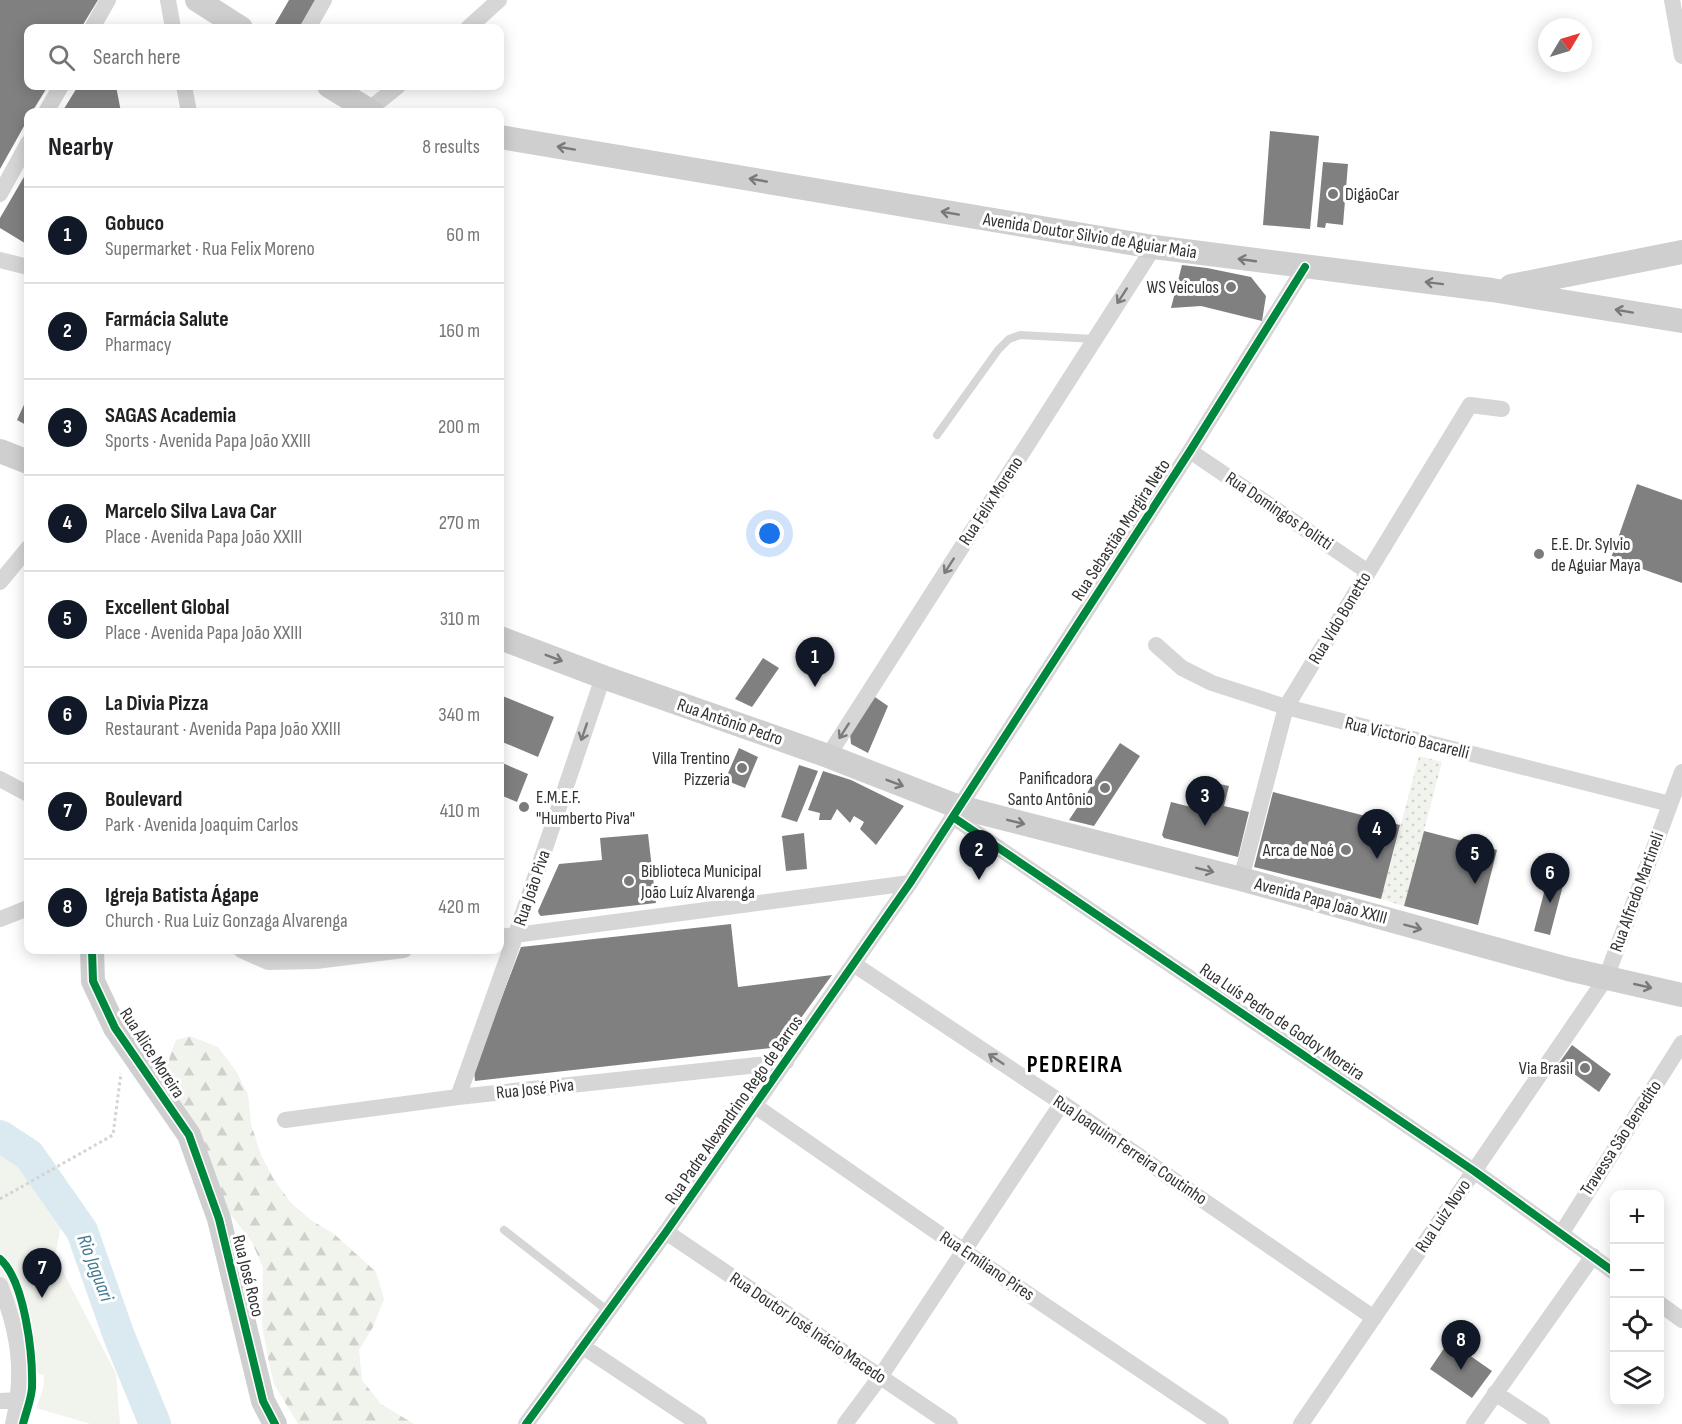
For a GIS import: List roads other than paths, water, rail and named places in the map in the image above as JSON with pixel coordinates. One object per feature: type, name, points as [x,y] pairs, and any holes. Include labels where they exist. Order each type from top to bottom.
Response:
[{"type":"main road","points":[[197,0],[235,24]]},
{"type":"main road","points":[[335,90],[363,108]]},
{"type":"main road","name":"Avenida Doutor Silvio de Aguiar Maia","points":[[504,138],[1154,247],[1492,290],[1682,321]]},
{"type":"main road","points":[[1492,290],[1682,252]]},
{"type":"main road","points":[[1586,304],[1589,271]]},
{"type":"main road","points":[[0,451],[24,460]]},
{"type":"main road","name":"Rua Antônio Pedro","points":[[504,640],[828,756],[956,812]]},
{"type":"main road","name":"Avenida Papa João XXIII","points":[[956,812],[1241,879],[1606,978],[1682,995]]},
{"type":"main road","name":"Rua Alice Moreira","points":[[92,954],[93,981],[115,1028],[189,1135]]},
{"type":"main road","name":"Rua José Roco","points":[[189,1135],[219,1219],[263,1401],[274,1424]]},
{"type":"street","points":[[94,24],[108,0]]},
{"type":"street","points":[[168,0],[172,24]]},
{"type":"street","points":[[310,24],[324,0]]},
{"type":"street","points":[[472,24],[499,0]]},
{"type":"street","points":[[1672,0],[1682,56]]},
{"type":"street","points":[[48,108],[59,90]]},
{"type":"street","points":[[185,90],[188,108]]},
{"type":"street","points":[[373,108],[394,90]]},
{"type":"street","points":[[0,194],[24,150]]},
{"type":"street","name":"Rua Felix Moreno","points":[[828,756],[1154,247]]},
{"type":"street","points":[[0,260],[24,266]]},
{"type":"street","name":"Rua Sebastião Morgira Neto","points":[[956,812],[1190,451],[1305,267]]},
{"type":"street","name":"Rua Vido Bonetto","points":[[1241,879],[1286,707],[1470,405],[1502,409]]},
{"type":"street","name":"Rua Domingos Politti","points":[[1190,451],[1368,572]]},
{"type":"street","points":[[0,582],[24,553]]},
{"type":"street","name":"Rua Victorio Bacarelli","points":[[1156,645],[1182,668],[1212,683],[1286,707],[1670,804]]},
{"type":"street","name":"Rua João Piva","points":[[508,936],[603,677]]},
{"type":"street","name":"Rua Alfredo Martineli","points":[[1606,978],[1682,772]]},
{"type":"street","points":[[0,779],[24,792]]},
{"type":"street","name":"Rua Padre Alexandrino Rego de Barros","points":[[526,1424],[666,1232],[855,965],[956,812]]},
{"type":"street","name":"Rua Luís Pedro de Godoy Moreira","points":[[956,812],[1474,1171],[1610,1269]]},
{"type":"street","points":[[508,936],[910,883]]},
{"type":"street","points":[[0,919],[24,910]]},
{"type":"street","points":[[249,954],[268,962],[335,954]]},
{"type":"street","name":"Rua João Piva","points":[[458,1097],[502,954]]},
{"type":"street","name":"Rua Joaquim Ferreira Coutinho","points":[[855,965],[1062,1103],[1374,1318]]},
{"type":"street","name":"Rua Luiz Novo","points":[[1301,1424],[1606,978]]},
{"type":"street","name":"Travessa São Benedito","points":[[1561,1233],[1682,1043]]},
{"type":"street","name":"Rua José Piva","points":[[285,1120],[458,1097],[786,1062]]},
{"type":"street","points":[[845,1424],[880,1377],[1062,1103]]},
{"type":"street","name":"Rua Emíliano Pires","points":[[755,1106],[964,1251],[1221,1424]]},
{"type":"street","name":"Rua Doutor José Inácio Macedo","points":[[666,1232],[950,1424]]},
{"type":"street","points":[[1474,1424],[1593,1256]]},
{"type":"street","points":[[0,1285],[13,1317],[20,1372],[19,1400],[13,1424]]},
{"type":"street","points":[[1664,1307],[1682,1320]]},
{"type":"street","points":[[582,1346],[699,1424]]},
{"type":"street","points":[[1496,1393],[1542,1424]]},
{"type":"street","points":[[0,1401],[19,1400]]},
{"type":"lane","points":[[937,435],[998,350],[1009,339],[1020,335],[1094,339]]},
{"type":"lane","points":[[504,1230],[608,1311]]},
{"type":"waterway","name":"Rio Jaguari","points":[[0,1136],[29,1155],[82,1231],[119,1336],[155,1424]]},
{"type":"place","name":"DigãoCar","points":[[1333,194]]},
{"type":"place","name":"WS Veículos","points":[[1231,287]]},
{"type":"place","name":"E.E. Dr. Sylvio de Aguiar Maya","points":[[1539,554]]},
{"type":"place","name":"Gobuco","points":[[815,687]]},
{"type":"place","name":"Villa Trentino Pizzeria","points":[[742,768]]},
{"type":"place","name":"Panificadora Santo Antônio","points":[[1105,788]]},
{"type":"place","name":"E.M.E.F. \"Humberto Piva\"","points":[[524,807]]},
{"type":"place","name":"SAGAS Academia","points":[[1205,826]]},
{"type":"place","name":"Arca de Noé","points":[[1346,850]]},
{"type":"place","name":"Marcelo Silva Lava Car","points":[[1377,859]]},
{"type":"place","name":"Farmácia Salute","points":[[979,880]]},
{"type":"place","name":"Biblioteca Municipal João Luíz Alvarenga","points":[[629,881]]},
{"type":"place","name":"Excellent Global","points":[[1475,884]]},
{"type":"place","name":"La Divia Pizza","points":[[1550,903]]},
{"type":"place","name":"Via Brasil","points":[[1585,1068]]},
{"type":"place","name":"Boulevard","points":[[42,1298]]},
{"type":"place","name":"Igreja Batista Ágape","points":[[1461,1370]]},
{"type":"district","name":"PEDREIRA","points":[[1075,1064]]}]
